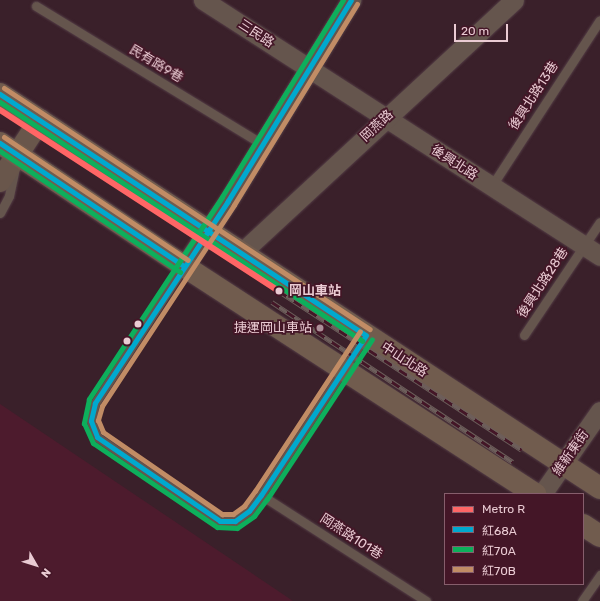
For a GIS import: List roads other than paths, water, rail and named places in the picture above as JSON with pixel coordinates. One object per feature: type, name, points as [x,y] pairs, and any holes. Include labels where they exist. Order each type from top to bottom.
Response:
[{"type":"main road","name":"中山北路","points":[[0,94],[600,488]]},
{"type":"main road","points":[[6,151],[533,493]]},
{"type":"main road","points":[[584,526],[600,536]]},
{"type":"street","points":[[184,266],[208,231],[351,0]]},
{"type":"street","name":"岡燕路","points":[[241,253],[514,0]]},
{"type":"street","name":"三民路","points":[[211,2],[309,68]]},
{"type":"street","name":"後興北路","points":[[309,68],[490,187],[600,256]]},
{"type":"street","points":[[0,181],[6,151],[40,120]]},
{"type":"street","name":"維新東街","points":[[543,493],[600,411]]},
{"type":"lane","name":"民有路9巷","points":[[36,6],[262,144]]},
{"type":"lane","name":"後興北路13巷","points":[[490,187],[600,20]]},
{"type":"lane","points":[[0,213],[9,196],[6,151]]},
{"type":"lane","name":"後興北路28巷","points":[[524,336],[600,222]]},
{"type":"lane","points":[[184,266],[94,403],[91,421],[97,437],[220,521],[235,521],[249,511],[366,335]]},
{"type":"lane","name":"岡燕路101巷","points":[[261,495],[426,601]]},
{"type":"lane","points":[[582,601],[600,575]]},
{"type":"railway","points":[[279,291],[522,450]]},
{"type":"railway","points":[[272,302],[513,462]]},
{"type":"metro line","name":"R","points":[[0,110],[279,291]]},
{"type":"place","name":"岡山車站","points":[[279,291]]},
{"type":"place","name":"捷運岡山車站","points":[[320,328]]}]
